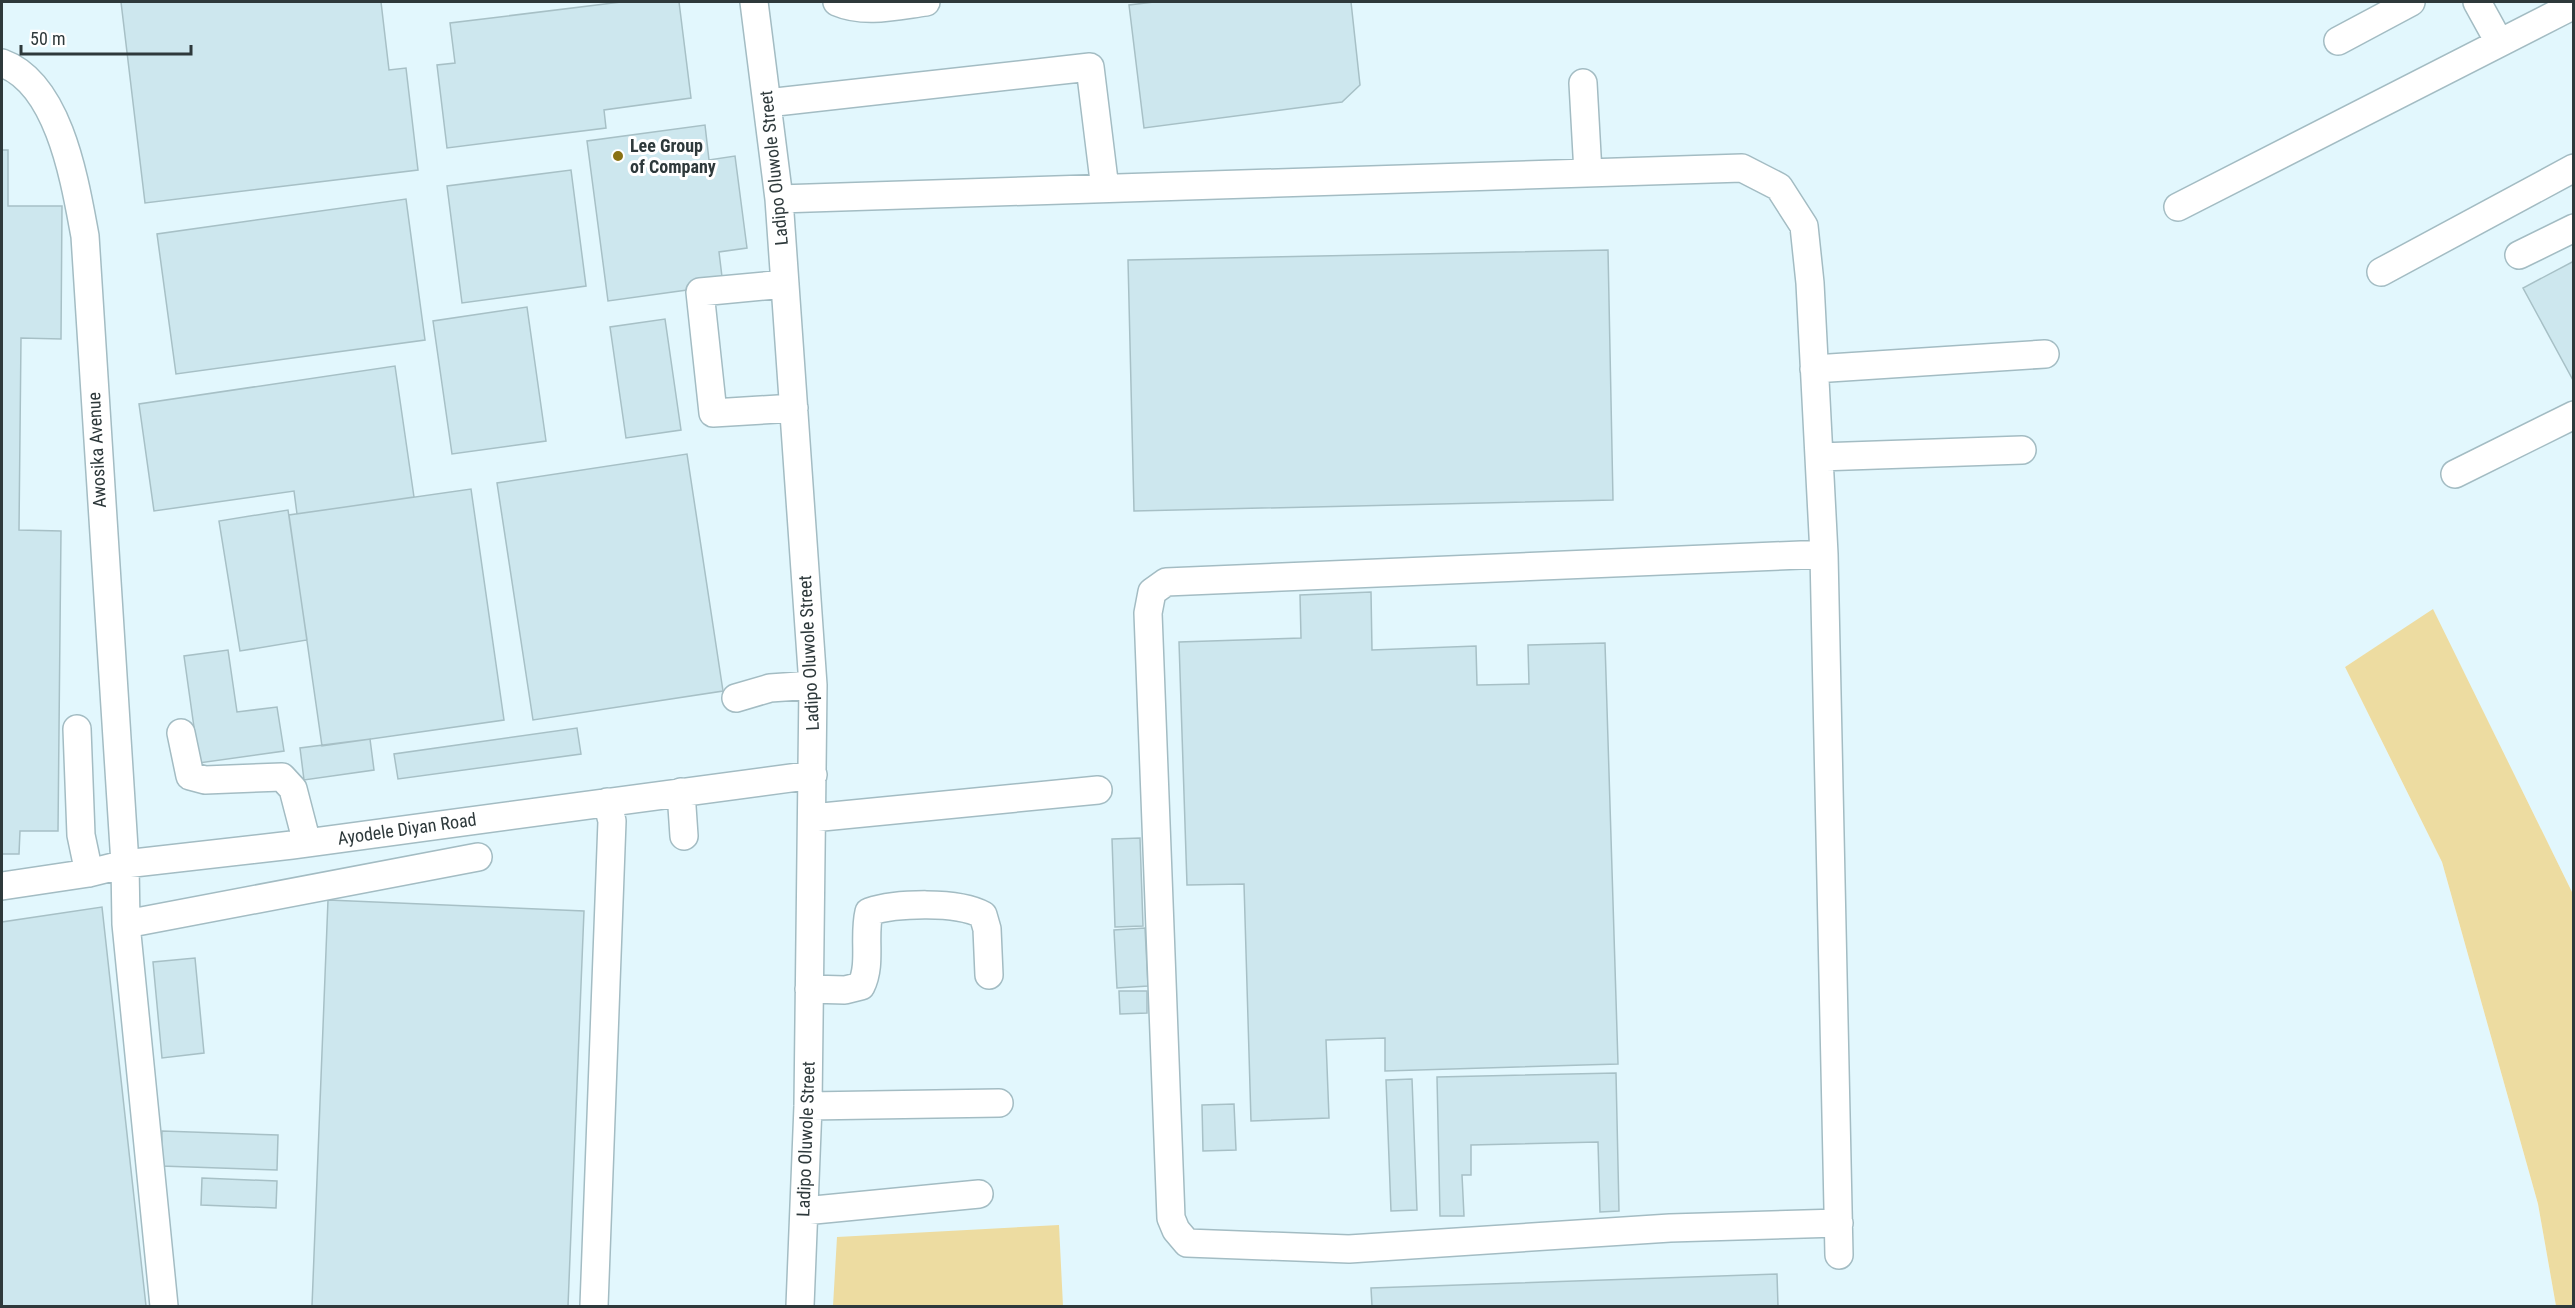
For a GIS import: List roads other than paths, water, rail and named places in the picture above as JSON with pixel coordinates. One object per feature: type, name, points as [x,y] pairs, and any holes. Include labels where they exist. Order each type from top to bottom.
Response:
[{"type":"street","name":"Ladipo Oluwole Street","points":[[754,2],[779,199],[813,685],[808,1106],[800,1306]]},
{"type":"street","points":[[837,2],[852,8],[879,8],[926,2]]},
{"type":"street","points":[[2338,41],[2411,2]]},
{"type":"street","points":[[2477,2],[2499,42]]},
{"type":"street","points":[[2178,207],[2574,5]]},
{"type":"street","name":"Awosika Avenue","points":[[2,63],[24,74],[49,110],[72,168],[85,236],[125,864],[126,924],[164,1306]]},
{"type":"street","points":[[767,103],[1090,67],[1105,189]]},
{"type":"street","points":[[1582,83],[1588,173]]},
{"type":"street","points":[[779,199],[1742,168],[1779,187],[1804,226],[1819,457],[1824,554],[1839,1255]]},
{"type":"street","points":[[2381,272],[2574,168]]},
{"type":"street","points":[[2519,255],[2574,228]]},
{"type":"street","points":[[785,284],[700,292],[713,413],[794,408]]},
{"type":"street","points":[[1814,369],[2045,354]]},
{"type":"street","points":[[2455,474],[2574,415]]},
{"type":"street","points":[[1819,457],[2022,450]]},
{"type":"street","points":[[1824,554],[1166,582],[1152,592],[1148,613],[1171,1218],[1176,1230],[1187,1243],[1349,1249],[1670,1228],[1839,1223]]},
{"type":"street","points":[[736,699],[770,688],[813,685]]},
{"type":"street","points":[[77,729],[81,835],[89,873]]},
{"type":"street","points":[[181,733],[190,776],[205,780],[282,777],[293,789],[300,844],[294,891]]},
{"type":"street","name":"Ayodele Diyan Road","points":[[2,886],[89,873],[125,864],[300,844],[813,775]]},
{"type":"street","points":[[812,818],[1098,790]]},
{"type":"street","points":[[681,792],[684,836]]},
{"type":"street","points":[[594,1306],[612,821],[607,802]]},
{"type":"street","points":[[126,924],[478,857]]},
{"type":"street","points":[[810,989],[844,990],[861,986],[868,973],[865,929],[868,912],[888,906],[971,908],[983,915],[987,928],[989,975]]},
{"type":"street","points":[[808,1106],[999,1103]]},
{"type":"street","points":[[804,1211],[979,1194]]},
{"type":"place","name":"Lee Group of Company","points":[[618,156]]}]
